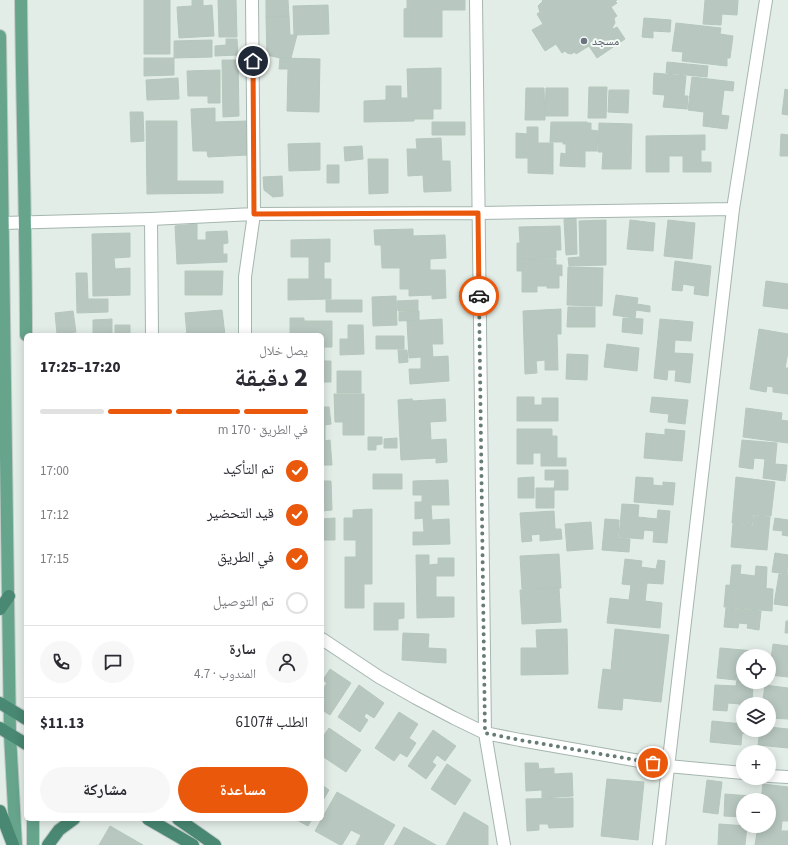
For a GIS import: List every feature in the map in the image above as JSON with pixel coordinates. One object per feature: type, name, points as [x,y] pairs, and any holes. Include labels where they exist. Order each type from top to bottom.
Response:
[{"type":"highway","points":[[0,609],[9,596]]},
{"type":"highway","points":[[0,704],[24,718]]},
{"type":"highway","points":[[5,732],[24,743]]},
{"type":"highway","points":[[0,811],[13,845]]},
{"type":"highway","points":[[48,845],[59,830],[70,821]]},
{"type":"highway","points":[[151,821],[193,845]]},
{"type":"highway","points":[[181,821],[215,845]]},
{"type":"main road","points":[[21,0],[22,107],[26,223],[26,333]]},
{"type":"main road","points":[[0,36],[11,710],[5,732],[16,845]]},
{"type":"main road","points":[[33,821],[33,845]]},
{"type":"street","points":[[245,333],[245,277],[254,214],[252,0]]},
{"type":"street","points":[[476,0],[485,733],[504,845]]},
{"type":"street","points":[[659,845],[733,209],[766,0]]},
{"type":"street","points":[[3,223],[151,219],[254,214],[478,213],[733,209]]},
{"type":"street","points":[[151,219],[152,333]]},
{"type":"street","points":[[324,640],[379,677],[416,698],[485,733],[668,766],[736,772]]},
{"type":"street","points":[[776,777],[788,778]]},
{"type":"building","points":[[144,0],[170,0],[170,54],[144,54]]},
{"type":"building","points":[[192,0],[203,0],[203,6],[212,5],[214,36],[179,38],[177,7],[192,6]]},
{"type":"building","points":[[218,0],[236,0],[237,37],[219,37]]},
{"type":"building","points":[[266,0],[288,0],[289,16],[266,17]]},
{"type":"building","points":[[407,0],[465,0],[465,10],[442,10],[442,37],[404,37],[404,9],[407,8]]},
{"type":"building","points":[[542,0],[617,0],[615,1],[617,3],[611,7],[617,16],[614,18],[615,23],[612,28],[617,27],[625,39],[597,58],[589,46],[576,54],[575,52],[571,54],[565,51],[562,53],[556,44],[545,51],[532,30],[543,24],[537,14],[540,12],[538,6],[543,1]]},
{"type":"building","points":[[705,0],[738,0],[737,15],[722,14],[721,25],[703,24]]},
{"type":"building","points":[[328,5],[329,34],[294,35],[293,6]]},
{"type":"building","points":[[289,16],[290,35],[297,35],[291,58],[280,58],[267,55],[266,17]]},
{"type":"building","points":[[644,18],[671,20],[670,32],[653,31],[653,38],[642,37]]},
{"type":"building","points":[[676,23],[721,28],[720,34],[733,36],[730,58],[727,58],[727,66],[682,61],[683,52],[672,51]]},
{"type":"building","points":[[226,39],[237,39],[238,55],[215,56],[215,46],[226,45]]},
{"type":"building","points":[[212,40],[212,57],[174,58],[174,41]]},
{"type":"building","points":[[144,58],[174,58],[174,75],[144,76]]},
{"type":"building","points":[[280,58],[320,59],[319,112],[287,111],[288,69],[279,69]]},
{"type":"building","points":[[222,60],[238,60],[239,116],[223,117]]},
{"type":"building","points":[[667,62],[708,66],[707,77],[666,73]]},
{"type":"building","points":[[441,68],[441,109],[433,109],[433,119],[364,122],[364,101],[386,100],[386,86],[401,86],[401,98],[408,98],[407,69]]},
{"type":"building","points":[[220,70],[220,103],[208,103],[208,96],[188,96],[187,71]]},
{"type":"building","points":[[654,73],[686,76],[684,96],[688,96],[687,109],[663,107],[665,95],[653,94]]},
{"type":"building","points":[[692,77],[734,82],[733,91],[724,90],[721,115],[729,116],[727,129],[703,126],[704,112],[688,110]]},
{"type":"building","points":[[178,78],[179,99],[147,100],[146,80]]},
{"type":"building","points":[[589,87],[607,87],[606,118],[588,118]]},
{"type":"building","points":[[526,88],[544,88],[545,120],[525,120]]},
{"type":"building","points":[[546,88],[568,88],[568,116],[545,116]]},
{"type":"building","points":[[785,89],[788,90],[788,115],[782,114]]},
{"type":"building","points":[[609,90],[629,90],[628,113],[608,112]]},
{"type":"building","points":[[215,108],[215,122],[247,121],[248,155],[208,157],[207,151],[193,151],[191,109]]},
{"type":"building","points":[[130,112],[143,112],[144,141],[131,142]]},
{"type":"building","points":[[146,121],[177,121],[177,181],[223,181],[223,193],[147,194]]},
{"type":"building","points":[[432,122],[465,122],[465,135],[432,135]]},
{"type":"building","points":[[551,122],[587,122],[591,123],[591,130],[598,131],[597,151],[585,151],[585,167],[560,166],[561,153],[566,154],[566,144],[563,144],[563,142],[550,142]]},
{"type":"building","points":[[599,123],[632,124],[631,169],[602,169],[603,152],[598,152]]},
{"type":"building","points":[[527,127],[538,127],[538,143],[553,143],[553,174],[528,173],[528,158],[516,158],[516,133],[527,134]]},
{"type":"building","points":[[781,134],[788,135],[788,156],[780,156]]},
{"type":"building","points":[[705,135],[705,150],[701,150],[701,162],[711,162],[711,172],[683,172],[683,156],[669,156],[669,172],[646,172],[646,136]]},
{"type":"building","points":[[441,138],[442,161],[450,161],[451,191],[424,192],[423,175],[408,176],[407,149],[417,149],[416,139]]},
{"type":"building","points":[[320,143],[320,170],[289,171],[288,144]]},
{"type":"building","points":[[362,146],[363,159],[345,161],[344,147]]},
{"type":"building","points":[[368,159],[388,159],[388,193],[369,194]]},
{"type":"building","points":[[327,165],[339,165],[339,183],[327,183]]},
{"type":"building","points":[[282,176],[283,196],[273,197],[264,190],[263,177]]},
{"type":"building","points":[[576,218],[577,254],[566,255],[564,219]]},
{"type":"building","points":[[606,220],[606,265],[569,266],[568,258],[580,257],[579,221]]},
{"type":"building","points":[[630,220],[655,223],[653,251],[627,249]]},
{"type":"building","points":[[668,220],[695,223],[692,259],[664,256]]},
{"type":"building","points":[[197,224],[197,240],[206,240],[206,232],[227,231],[228,243],[223,244],[223,254],[227,254],[227,262],[177,264],[175,226]]},
{"type":"building","points":[[560,226],[561,250],[556,250],[556,258],[517,259],[517,243],[520,243],[519,227]]},
{"type":"building","points":[[413,229],[413,236],[445,235],[446,258],[430,259],[430,270],[445,270],[446,298],[432,299],[432,295],[409,296],[409,289],[400,289],[400,268],[382,268],[381,245],[375,245],[374,230]]},
{"type":"building","points":[[130,233],[130,257],[114,258],[115,269],[130,268],[130,295],[93,296],[92,234]]},
{"type":"building","points":[[330,239],[330,262],[324,262],[324,279],[331,279],[331,299],[288,300],[288,279],[309,279],[309,257],[291,257],[291,240]]},
{"type":"building","points":[[517,259],[556,259],[556,265],[562,265],[562,276],[559,275],[559,288],[537,286],[537,292],[522,292],[522,271],[517,271]]},
{"type":"building","points":[[675,261],[711,266],[708,296],[694,294],[695,286],[683,284],[682,291],[672,290]]},
{"type":"building","points":[[568,267],[603,268],[602,306],[567,305]]},
{"type":"building","points":[[185,271],[223,271],[222,295],[185,295]]},
{"type":"building","points":[[76,273],[87,273],[88,299],[108,299],[108,312],[77,313]]},
{"type":"building","points":[[766,281],[788,284],[788,309],[763,306]]},
{"type":"building","points":[[616,295],[638,298],[637,304],[650,306],[650,312],[636,310],[635,318],[613,315]]},
{"type":"building","points":[[396,296],[397,325],[373,326],[372,297]]},
{"type":"building","points":[[326,300],[362,300],[362,312],[326,312]]},
{"type":"building","points":[[418,300],[418,311],[398,311],[397,301]]},
{"type":"building","points":[[568,307],[595,307],[595,327],[567,327]]},
{"type":"building","points":[[561,309],[561,334],[557,334],[558,370],[545,370],[545,360],[536,361],[537,373],[525,374],[523,311]]},
{"type":"building","points":[[222,310],[225,333],[187,333],[185,313]]},
{"type":"building","points":[[73,311],[76,332],[57,333],[55,313]]},
{"type":"building","points":[[419,311],[419,320],[399,321],[399,312]]},
{"type":"building","points":[[290,318],[304,318],[304,321],[332,321],[332,347],[324,347],[324,333],[290,333]]},
{"type":"building","points":[[623,318],[643,319],[642,334],[622,332]]},
{"type":"building","points":[[112,319],[112,333],[93,333],[93,320]]},
{"type":"building","points":[[442,319],[443,344],[432,344],[433,357],[448,356],[449,381],[410,384],[409,369],[421,369],[421,357],[409,358],[407,321]]},
{"type":"building","points":[[660,319],[693,322],[691,341],[675,340],[674,353],[693,354],[690,383],[675,381],[676,370],[668,370],[667,380],[654,378]]},
{"type":"building","points":[[115,325],[130,325],[130,333],[115,333]]},
{"type":"building","points":[[348,325],[363,325],[364,354],[340,355],[340,339],[348,339]]},
{"type":"building","points":[[759,329],[788,334],[788,352],[785,368],[788,368],[788,394],[773,392],[773,387],[767,386],[766,392],[750,389]]},
{"type":"building","points":[[376,336],[404,336],[404,349],[376,349]]},
{"type":"building","points":[[607,344],[639,348],[637,371],[604,367]]},
{"type":"building","points":[[398,350],[407,350],[408,362],[399,363]]},
{"type":"building","points":[[567,354],[588,355],[587,380],[566,379]]},
{"type":"building","points":[[324,361],[331,361],[331,382],[324,382]]},
{"type":"building","points":[[337,371],[361,371],[361,393],[337,393]]},
{"type":"building","points":[[334,394],[364,394],[364,435],[343,435],[343,422],[335,422]]},
{"type":"building","points":[[517,397],[534,397],[534,405],[542,405],[542,398],[558,398],[558,421],[517,421]]},
{"type":"building","points":[[652,397],[688,400],[685,424],[668,422],[669,414],[650,412]]},
{"type":"building","points":[[412,399],[413,401],[445,399],[446,421],[430,422],[431,440],[446,439],[447,462],[436,463],[436,458],[401,460],[398,400]]},
{"type":"building","points":[[324,407],[329,407],[331,424],[325,425],[325,441],[330,440],[332,465],[324,465]]},
{"type":"building","points":[[746,408],[782,413],[781,420],[788,421],[788,443],[743,437]]},
{"type":"building","points":[[517,429],[552,429],[552,436],[557,436],[557,458],[566,458],[566,466],[541,466],[541,453],[533,453],[533,464],[517,464]]},
{"type":"building","points":[[665,429],[685,431],[682,461],[644,458],[646,433],[665,435]]},
{"type":"building","points":[[368,437],[382,437],[382,444],[376,445],[376,450],[368,450]]},
{"type":"building","points":[[397,438],[397,448],[384,448],[384,439]]},
{"type":"building","points":[[742,440],[777,443],[775,464],[787,465],[785,481],[763,478],[765,459],[754,458],[753,469],[739,467]]},
{"type":"building","points":[[545,470],[568,470],[568,490],[554,490],[555,480],[545,480]]},
{"type":"building","points":[[373,474],[402,474],[402,489],[373,489]]},
{"type":"building","points":[[534,477],[534,498],[518,498],[518,478]]},
{"type":"building","points":[[636,477],[653,478],[653,485],[663,486],[663,482],[675,483],[673,505],[634,502]]},
{"type":"building","points":[[736,477],[775,482],[771,516],[753,515],[752,525],[732,523]]},
{"type":"building","points":[[448,480],[449,505],[431,505],[432,520],[449,519],[450,544],[413,545],[413,532],[424,532],[423,518],[415,519],[415,502],[422,502],[422,495],[413,495],[413,481]]},
{"type":"building","points":[[324,481],[331,481],[332,510],[324,511]]},
{"type":"building","points":[[536,488],[554,488],[554,508],[536,508]]},
{"type":"building","points":[[622,504],[639,505],[638,517],[657,519],[658,510],[670,511],[667,543],[653,542],[654,531],[644,530],[643,539],[619,537]]},
{"type":"building","points":[[372,509],[372,584],[364,584],[364,608],[345,608],[345,557],[356,557],[356,540],[344,540],[344,518],[353,518],[353,510]]},
{"type":"building","points":[[554,511],[555,529],[561,529],[562,539],[540,541],[540,534],[531,535],[532,541],[522,542],[520,513]]},
{"type":"building","points":[[754,516],[770,517],[767,550],[731,547],[733,524],[753,526]]},
{"type":"building","points":[[335,518],[335,540],[324,540],[324,519]]},
{"type":"building","points":[[775,518],[788,520],[788,536],[782,535],[783,531],[773,530]]},
{"type":"building","points":[[605,519],[619,520],[618,538],[630,539],[629,552],[602,550]]},
{"type":"building","points":[[591,522],[593,549],[567,551],[565,524]]},
{"type":"building","points":[[775,553],[788,555],[787,574],[772,572]]},
{"type":"building","points":[[559,554],[561,588],[522,589],[520,556]]},
{"type":"building","points":[[416,555],[429,555],[429,565],[438,564],[438,558],[454,558],[454,576],[436,576],[436,597],[454,597],[454,617],[417,618]]},
{"type":"building","points":[[625,559],[642,561],[641,567],[656,569],[658,560],[665,561],[663,584],[647,583],[645,601],[662,603],[660,628],[607,623],[610,598],[629,600],[631,585],[622,584]]},
{"type":"building","points":[[732,565],[741,565],[740,574],[755,576],[756,566],[767,567],[766,588],[730,585]]},
{"type":"building","points":[[779,574],[788,575],[788,606],[774,604]]},
{"type":"building","points":[[726,585],[773,589],[772,611],[724,607]]},
{"type":"building","points":[[559,588],[561,622],[522,624],[520,590]]},
{"type":"building","points":[[374,603],[404,603],[404,618],[398,619],[398,630],[374,630]]},
{"type":"building","points":[[726,608],[761,611],[759,630],[747,628],[748,624],[739,623],[738,628],[724,627]]},
{"type":"building","points":[[786,621],[788,621],[788,633],[785,633]]},
{"type":"building","points":[[567,629],[568,674],[521,675],[521,648],[537,648],[536,630]]},
{"type":"building","points":[[615,629],[669,635],[661,702],[623,698],[622,710],[598,708],[603,669],[611,670]]},
{"type":"building","points":[[403,633],[429,634],[428,648],[446,649],[446,663],[402,660]]},
{"type":"building","points":[[773,644],[788,646],[788,677],[776,676],[776,649],[772,649]]},
{"type":"building","points":[[720,648],[736,649],[736,680],[717,678]]},
{"type":"building","points":[[330,669],[351,683],[330,715],[324,711],[324,688],[327,683],[324,681]]},
{"type":"building","points":[[359,685],[384,703],[374,718],[366,713],[364,717],[368,720],[360,732],[338,717]]},
{"type":"building","points":[[715,685],[736,686],[736,689],[753,689],[752,697],[736,697],[736,704],[728,703],[727,711],[713,710]]},
{"type":"building","points":[[776,686],[788,688],[788,719],[776,718],[776,697],[763,697],[764,689],[776,689]]},
{"type":"building","points":[[399,712],[418,724],[409,738],[416,743],[407,757],[400,753],[394,761],[375,748]]},
{"type":"building","points":[[712,721],[736,723],[736,737],[742,737],[741,745],[710,742]]},
{"type":"building","points":[[329,728],[361,750],[346,772],[324,757],[324,735]]},
{"type":"building","points":[[776,728],[788,729],[788,748],[776,747],[776,745],[758,745],[759,737],[776,737]]},
{"type":"building","points":[[433,730],[456,746],[445,761],[437,755],[432,762],[436,765],[426,779],[408,766]]},
{"type":"building","points":[[525,763],[538,763],[539,769],[554,768],[554,774],[572,773],[573,796],[542,798],[542,790],[526,791]]},
{"type":"building","points":[[447,764],[471,780],[455,805],[431,789]]},
{"type":"building","points":[[607,779],[644,782],[638,840],[601,836]]},
{"type":"building","points":[[707,780],[722,782],[718,814],[703,812]]},
{"type":"building","points":[[763,785],[788,787],[788,821],[782,821],[781,831],[788,831],[788,845],[755,845],[757,833],[776,833],[776,793],[762,793]]},
{"type":"building","points":[[324,786],[329,790],[324,799]]},
{"type":"building","points":[[337,792],[395,825],[383,845],[356,845],[361,835],[351,830],[342,845],[340,845],[315,831],[321,821],[324,821],[324,815]]},
{"type":"building","points":[[725,794],[736,795],[736,817],[724,816]]},
{"type":"building","points":[[573,798],[573,827],[549,828],[548,824],[539,824],[539,830],[527,831],[526,799]]},
{"type":"building","points":[[464,812],[488,826],[488,845],[446,845]]},
{"type":"building","points":[[299,821],[311,821],[308,826]]},
{"type":"building","points":[[719,824],[736,825],[736,833],[746,833],[745,845],[718,845]]},
{"type":"building","points":[[110,826],[143,845],[99,845]]},
{"type":"building","points":[[404,827],[436,845],[394,845]]},
{"type":"way so far","points":[[479,296],[485,733],[653,763]]},
{"type":"place","name":"مسجد","points":[[584,41]]},
{"type":"route","points":[[253,61],[254,214],[478,213],[479,296]]}]
